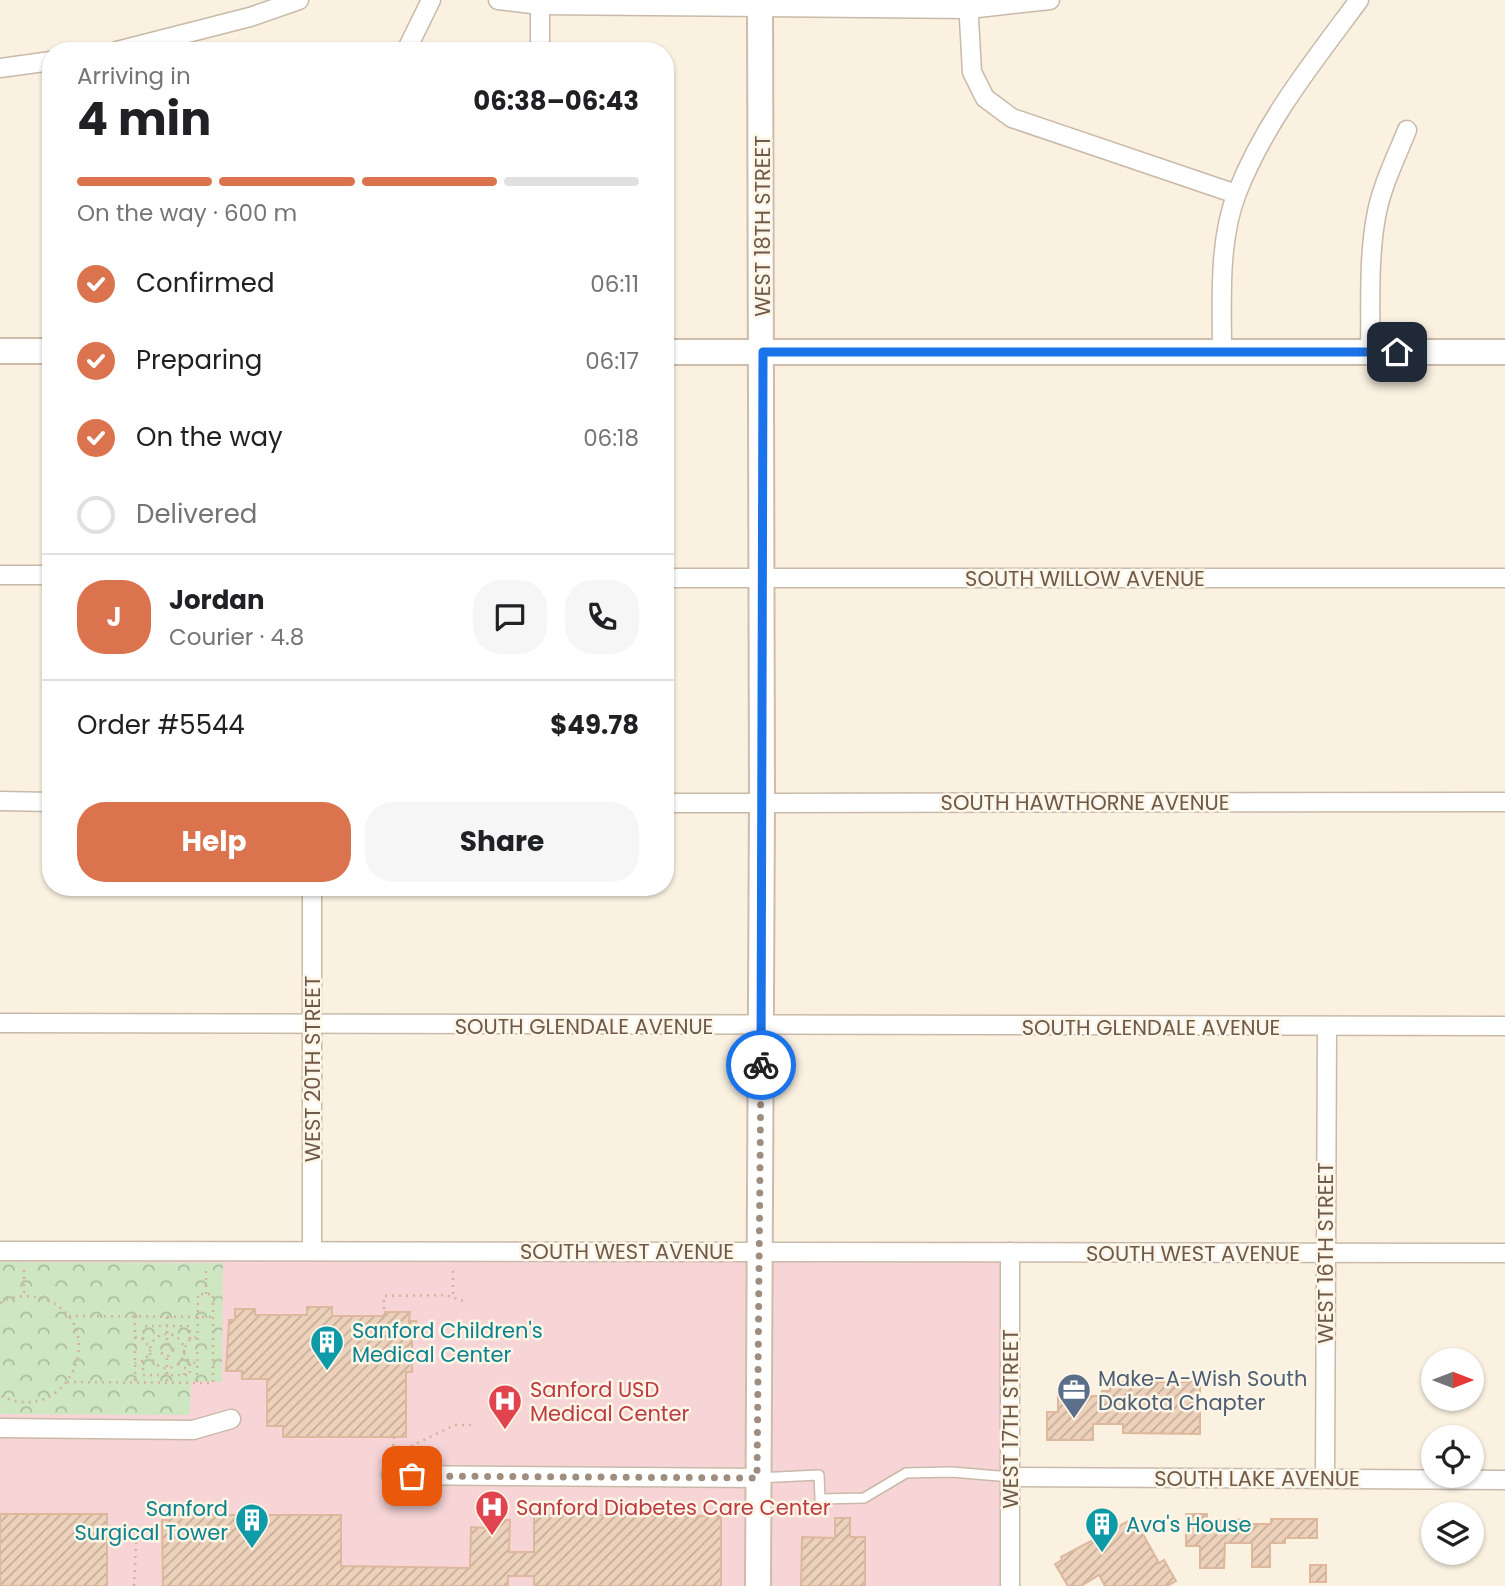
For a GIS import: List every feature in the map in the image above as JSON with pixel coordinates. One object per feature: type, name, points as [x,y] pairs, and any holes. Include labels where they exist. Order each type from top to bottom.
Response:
[{"type":"street","points":[[171,42],[299,0]]},
{"type":"street","points":[[410,42],[430,0]]},
{"type":"street","points":[[498,0],[540,5],[969,5],[1050,0]]},
{"type":"street","points":[[1222,351],[1222,278],[1236,194],[1290,92],[1359,0]]},
{"type":"street","name":"WEST 18TH STREET","points":[[758,1586],[763,352],[760,4]]},
{"type":"street","points":[[540,5],[540,42]]},
{"type":"street","points":[[969,5],[972,72],[985,98],[1012,118],[1236,194]]},
{"type":"street","points":[[0,68],[42,62]]},
{"type":"street","points":[[1370,352],[1372,249],[1376,215],[1385,182],[1407,130]]},
{"type":"street","points":[[0,351],[42,351]]},
{"type":"street","points":[[674,352],[1505,352]]},
{"type":"street","points":[[0,575],[42,575]]},
{"type":"street","name":"SOUTH WILLOW AVENUE","points":[[674,578],[1505,578]]},
{"type":"street","points":[[0,801],[42,802]]},
{"type":"street","name":"SOUTH HAWTHORNE AVENUE","points":[[674,803],[1505,802]]},
{"type":"street","name":"WEST 20TH STREET","points":[[312,896],[312,1250]]},
{"type":"street","name":"SOUTH GLENDALE AVENUE","points":[[0,1023],[1505,1027]]},
{"type":"street","name":"WEST 16TH STREET","points":[[1325,1478],[1327,1027]]},
{"type":"street","name":"SOUTH WEST AVENUE","points":[[0,1251],[1505,1253]]},
{"type":"street","name":"WEST 17TH STREET","points":[[1010,1252],[1010,1586]]},
{"type":"street","points":[[0,1428],[193,1430],[231,1419]]},
{"type":"street","points":[[391,1475],[757,1478]]},
{"type":"street","name":"SOUTH LAKE AVENUE","points":[[1010,1477],[1505,1480]]},
{"type":"lane","points":[[757,1478],[819,1475],[820,1499],[831,1499],[863,1498],[906,1473],[951,1472],[1010,1477]]},
{"type":"path","points":[[24,1270],[24,1296]]},
{"type":"path","points":[[206,1270],[206,1294]]},
{"type":"path","points":[[453,1271],[453,1296]]},
{"type":"path","points":[[67,1382],[135,1382],[167,1383],[197,1383],[213,1383],[213,1294],[198,1294],[197,1383]]},
{"type":"path","points":[[0,1303],[24,1296],[50,1301],[68,1316],[74,1326],[79,1349],[78,1361],[67,1382],[49,1397],[38,1401],[14,1401],[0,1395]]},
{"type":"path","points":[[384,1316],[384,1296],[453,1296],[466,1302]]},
{"type":"path","points":[[68,1316],[213,1317]]},
{"type":"path","points":[[135,1317],[135,1382]]},
{"type":"path","points":[[167,1317],[167,1345]]},
{"type":"path","points":[[144,1326],[167,1326],[190,1326],[190,1339],[180,1361],[167,1367],[155,1363],[144,1339],[144,1332],[144,1326]]},
{"type":"path","points":[[167,1334],[177,1338],[184,1351],[190,1362],[190,1375],[144,1375],[144,1361],[155,1339],[167,1334]]},
{"type":"path","points":[[135,1337],[144,1339]]},
{"type":"path","points":[[190,1339],[198,1337]]},
{"type":"path","points":[[167,1345],[161,1350],[166,1356],[167,1383]]},
{"type":"path","points":[[166,1356],[173,1350],[167,1345]]},
{"type":"path","points":[[135,1363],[144,1361]]},
{"type":"path","points":[[190,1362],[198,1364]]},
{"type":"path","points":[[394,1437],[393,1447],[409,1447],[454,1425],[476,1425]]},
{"type":"path","points":[[134,1586],[136,1522]]},
{"type":"shaded area","name":"Sanford USD Medical Center","points":[[0,1251],[1010,1252],[1010,1586],[0,1586]]},
{"type":"green space","points":[[0,1262],[223,1263],[222,1382],[191,1381],[190,1412],[186,1415],[0,1414]]},
{"type":"building","name":"Sanford Children's Medical Center","points":[[307,1307],[332,1307],[332,1316],[385,1316],[385,1312],[410,1312],[409,1321],[416,1321],[416,1338],[412,1338],[412,1372],[406,1372],[406,1437],[283,1437],[283,1426],[267,1426],[267,1379],[242,1379],[242,1371],[226,1371],[229,1320],[235,1320],[235,1309],[255,1309],[255,1315],[307,1315]]},
{"type":"building","points":[[1110,1382],[1200,1382],[1200,1434],[1123,1433],[1123,1424],[1093,1424],[1093,1440],[1047,1440],[1047,1412],[1058,1412],[1058,1396],[1102,1396],[1102,1391],[1110,1391]]},
{"type":"building","points":[[0,1514],[107,1514],[107,1586],[0,1586]]},
{"type":"building","points":[[1186,1514],[1207,1514],[1207,1521],[1247,1519],[1248,1524],[1271,1524],[1271,1519],[1317,1519],[1317,1538],[1285,1538],[1285,1543],[1270,1543],[1270,1567],[1252,1567],[1252,1543],[1225,1543],[1224,1568],[1200,1568],[1200,1546],[1186,1546]]},
{"type":"building","points":[[169,1515],[341,1515],[341,1566],[470,1568],[471,1527],[485,1528],[485,1523],[495,1524],[495,1520],[510,1520],[509,1552],[534,1552],[534,1515],[721,1516],[721,1586],[534,1586],[534,1576],[508,1576],[508,1586],[163,1586],[162,1520],[169,1520]]},
{"type":"building","points":[[835,1518],[850,1518],[850,1537],[865,1537],[865,1586],[801,1586],[802,1537],[835,1538]]},
{"type":"building","name":"Ava's House","points":[[1134,1518],[1159,1563],[1164,1560],[1176,1581],[1167,1586],[1105,1586],[1099,1575],[1081,1586],[1068,1586],[1055,1564],[1062,1560],[1061,1557]]},
{"type":"building","points":[[1310,1565],[1326,1565],[1326,1582],[1310,1582]]},
{"type":"way so far","points":[[412,1476],[757,1478],[761,1065]]},
{"type":"place","name":"Sanford Children's Medical Center","points":[[327,1372]]},
{"type":"place","name":"Make-A-Wish South Dakota Chapter","points":[[1074,1420]]},
{"type":"place","name":"Sanford USD Medical Center","points":[[505,1431]]},
{"type":"place","name":"Sanford Diabetes Care Center","points":[[492,1537]]},
{"type":"place","name":"Sanford Surgical Tower","points":[[252,1550]]},
{"type":"place","name":"Ava's House","points":[[1102,1554]]},
{"type":"route","points":[[761,1065],[763,352],[1397,352]]}]
